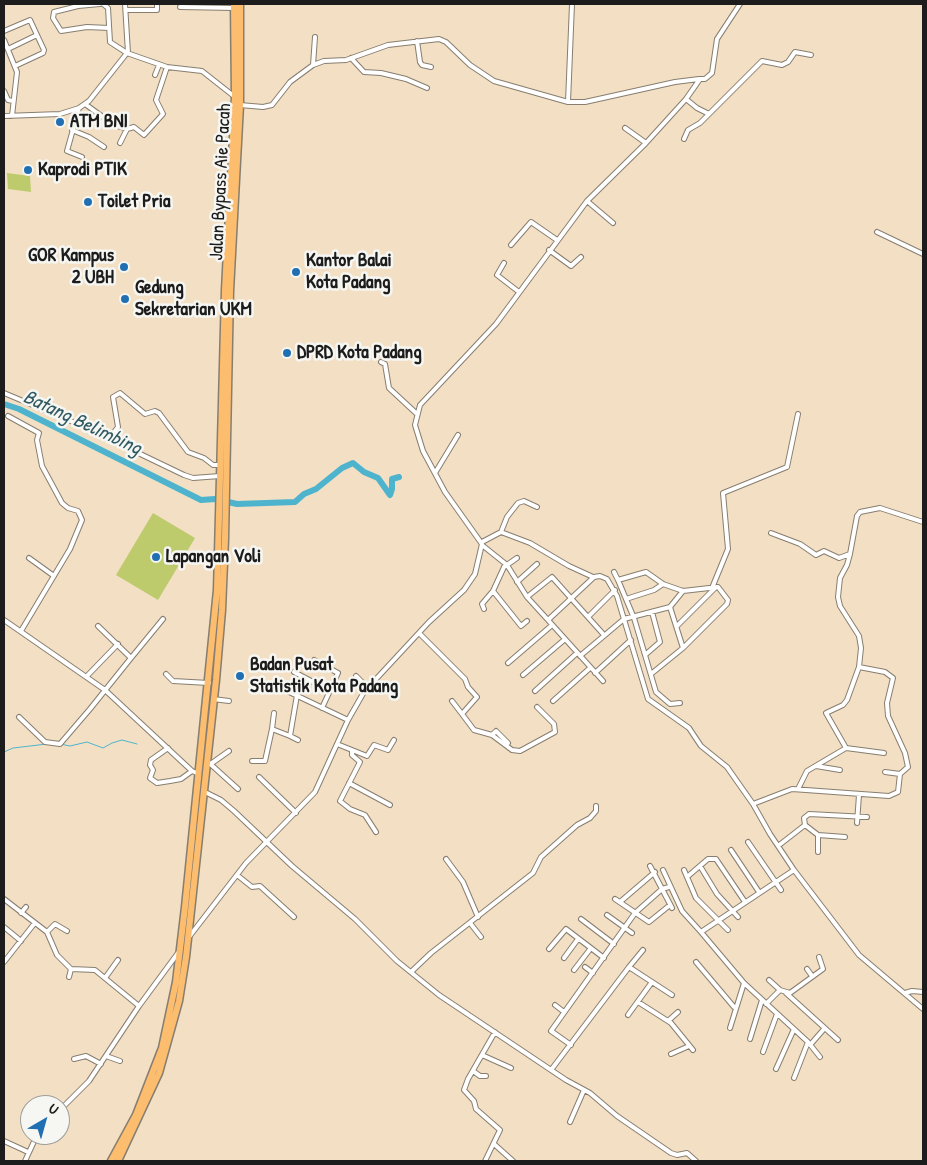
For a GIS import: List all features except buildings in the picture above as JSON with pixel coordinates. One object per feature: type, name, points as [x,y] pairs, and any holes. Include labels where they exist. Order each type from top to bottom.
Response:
[{"type":"highway","name":"Jalan Bypass Aie Pacah","points":[[222,479],[236,139],[240,105],[237,61],[240,4]]},
{"type":"highway","points":[[118,1161],[145,1107],[165,1058],[179,1001],[182,963],[181,950],[199,774],[209,706],[213,699],[222,610],[226,516],[220,465],[225,290],[236,139],[234,97],[237,61],[234,6]]},
{"type":"highway","points":[[111,1161],[136,1114],[158,1059],[187,939],[203,790],[209,762],[209,684],[217,590],[222,479]]},
{"type":"street","points":[[108,28],[61,31],[53,18],[54,12],[102,4],[108,8],[110,42],[127,53],[158,65],[202,71],[234,97]]},
{"type":"street","points":[[4,116],[60,114],[86,104],[114,66],[127,53],[125,4]]},
{"type":"street","points":[[126,10],[157,10],[157,4]]},
{"type":"street","points":[[568,102],[572,4]]},
{"type":"street","points":[[240,105],[264,107],[272,104],[283,88],[313,65],[330,60],[351,58],[388,45],[444,40],[470,65],[494,81],[540,96],[568,102],[585,102],[674,82],[705,79],[712,73],[717,39],[740,4]]},
{"type":"street","points":[[180,7],[234,6]]},
{"type":"street","points":[[4,31],[29,20],[38,35],[44,52],[15,66]]},
{"type":"street","points":[[8,49],[38,35]]},
{"type":"street","points":[[313,65],[315,37]]},
{"type":"street","points":[[4,40],[15,66],[17,78],[12,116]]},
{"type":"street","points":[[417,42],[420,62],[422,65],[431,67]]},
{"type":"street","points":[[684,139],[688,130],[700,123],[762,60],[782,65],[788,62],[795,52],[811,55]]},
{"type":"street","points":[[351,58],[365,73],[381,73],[406,79],[427,88]]},
{"type":"street","points":[[155,76],[158,65]]},
{"type":"street","points":[[114,66],[120,71]]},
{"type":"street","points":[[86,104],[114,125],[127,129],[134,127],[144,134],[162,116],[163,112],[156,101],[167,67]]},
{"type":"street","points":[[603,682],[527,597],[506,565],[482,544],[474,534],[435,474],[419,442],[414,421],[424,400],[478,345],[587,201],[646,144],[686,99],[700,79]]},
{"type":"street","points":[[4,91],[8,100],[13,101]]},
{"type":"street","points":[[686,99],[697,108],[709,114]]},
{"type":"street","points":[[79,108],[66,151],[82,157]]},
{"type":"street","points":[[624,128],[646,144]]},
{"type":"street","points":[[120,143],[127,129]]},
{"type":"street","points":[[72,130],[96,141],[104,147]]},
{"type":"street","points":[[587,201],[613,223]]},
{"type":"street","points":[[511,245],[531,222],[557,240]]},
{"type":"street","points":[[877,232],[923,254]]},
{"type":"street","points":[[549,250],[571,266],[581,257]]},
{"type":"street","points":[[504,263],[496,275],[519,292]]},
{"type":"street","points":[[381,362],[385,364],[389,388],[417,414]]},
{"type":"street","points":[[4,393],[22,399],[193,478],[222,479]]},
{"type":"street","points":[[109,440],[118,427],[113,397],[120,393],[145,414],[155,411],[160,413],[188,452],[204,458],[213,465],[220,465]]},
{"type":"street","points":[[677,626],[714,588],[728,549],[723,493],[787,467],[798,414]]},
{"type":"street","points":[[8,416],[39,433],[37,440],[42,466],[59,500],[65,507],[76,509],[82,516],[80,526],[54,576],[21,631]]},
{"type":"street","points":[[435,474],[458,435]]},
{"type":"street","points":[[70,1101],[83,1089],[187,939],[250,858],[268,843],[318,789],[348,720],[364,692],[472,579],[478,566],[482,544],[501,532],[503,523],[518,503],[524,501],[537,507]]},
{"type":"street","points":[[846,748],[826,712],[847,700],[859,666],[861,648],[859,636],[840,606],[838,597],[840,578],[848,565],[857,516],[860,512],[880,508],[923,522]]},
{"type":"street","points":[[501,532],[530,543],[569,566],[594,577],[603,576],[615,590],[629,618],[645,655],[657,693],[670,704],[680,703]]},
{"type":"street","points":[[771,533],[800,544],[818,556],[824,552],[836,558],[850,554]]},
{"type":"street","points":[[470,539],[474,534]]},
{"type":"street","points":[[29,558],[54,576]]},
{"type":"street","points":[[484,610],[482,604],[493,591],[506,565],[517,558]]},
{"type":"street","points":[[517,582],[537,564]]},
{"type":"street","points":[[614,572],[626,599],[631,640],[648,699],[689,728],[701,746],[727,767],[753,804],[794,870],[859,955],[923,1009]]},
{"type":"street","points":[[618,580],[646,572],[663,584],[683,591],[718,587],[727,598],[727,604],[683,648],[651,674]]},
{"type":"street","points":[[527,597],[552,577],[604,635]]},
{"type":"street","points":[[548,620],[594,577]]},
{"type":"street","points":[[626,599],[654,590],[663,584]]},
{"type":"street","points":[[588,618],[615,590]]},
{"type":"street","points":[[493,591],[521,626]]},
{"type":"street","points":[[535,691],[578,655],[629,618],[670,607],[683,591]]},
{"type":"street","points":[[670,607],[683,648]]},
{"type":"street","points":[[645,655],[660,642],[652,612]]},
{"type":"street","points":[[19,717],[45,742],[60,744],[164,619]]},
{"type":"street","points":[[4,620],[105,690],[192,770],[199,774]]},
{"type":"street","points":[[517,630],[527,621]]},
{"type":"street","points":[[98,626],[131,658]]},
{"type":"street","points":[[508,663],[552,626]]},
{"type":"street","points":[[419,633],[465,679],[468,687],[476,697],[462,714]]},
{"type":"street","points":[[523,675],[564,640]]},
{"type":"street","points":[[595,673],[631,640]]},
{"type":"street","points":[[87,676],[118,644]]},
{"type":"street","points":[[314,660],[337,671],[322,708]]},
{"type":"street","points":[[859,666],[885,672],[892,678],[888,716],[905,753],[908,767],[900,774],[885,772]]},
{"type":"street","points":[[553,701],[590,668]]},
{"type":"street","points":[[294,672],[330,691]]},
{"type":"street","points":[[166,674],[173,681],[209,684]]},
{"type":"street","points":[[356,676],[365,685],[361,691],[364,692]]},
{"type":"street","points":[[285,690],[348,720]]},
{"type":"street","points":[[290,736],[297,695]]},
{"type":"street","points":[[213,699],[229,701]]},
{"type":"street","points":[[452,701],[474,730],[492,735],[515,752],[556,730],[554,724],[537,707]]},
{"type":"street","points":[[252,761],[266,761],[274,714]]},
{"type":"street","points":[[272,729],[298,740]]},
{"type":"street","points":[[492,735],[496,731],[508,743]]},
{"type":"street","points":[[337,744],[367,756],[374,746],[388,750],[394,740]]},
{"type":"street","points":[[526,740],[531,745]]},
{"type":"street","points":[[168,748],[151,760],[150,765],[153,770],[150,778],[157,783],[175,780],[186,776],[192,770]]},
{"type":"street","points":[[798,789],[804,773],[846,748],[884,753]]},
{"type":"street","points":[[228,751],[209,762],[219,774],[238,789]]},
{"type":"street","points":[[352,751],[352,755],[360,762],[340,801],[350,809],[365,815],[376,832]]},
{"type":"street","points":[[816,766],[840,770]]},
{"type":"street","points":[[753,804],[785,790],[798,789],[889,796],[897,793],[900,787],[900,774]]},
{"type":"street","points":[[259,777],[296,813]]},
{"type":"street","points":[[349,783],[390,805]]},
{"type":"street","points":[[203,790],[221,800],[411,972],[439,995],[584,1090],[671,1153],[677,1155],[687,1153],[696,1161]]},
{"type":"street","points":[[857,822],[859,795]]},
{"type":"street","points":[[411,972],[532,873],[541,856],[577,825],[590,818],[596,811],[596,806]]},
{"type":"street","points":[[845,836],[818,835],[805,824],[804,818],[812,814],[867,817]]},
{"type":"street","points":[[778,846],[805,824]]},
{"type":"street","points":[[818,835],[818,852]]},
{"type":"street","points":[[748,842],[781,890]]},
{"type":"street","points":[[731,850],[759,892]]},
{"type":"street","points":[[446,859],[463,882],[478,917]]},
{"type":"street","points":[[687,877],[708,859],[716,859],[745,902]]},
{"type":"street","points":[[615,899],[647,921],[651,921],[671,907],[655,872],[650,866]]},
{"type":"street","points":[[700,866],[717,894],[738,917]]},
{"type":"street","points":[[663,870],[669,887],[682,911],[744,983],[809,1043],[820,1056]]},
{"type":"street","points":[[684,870],[696,898],[728,930]]},
{"type":"street","points":[[701,932],[794,870]]},
{"type":"street","points":[[620,902],[655,872]]},
{"type":"street","points":[[237,875],[252,887],[260,886],[294,917]]},
{"type":"street","points":[[571,1045],[551,1031],[635,913],[662,889],[669,887]]},
{"type":"street","points":[[4,899],[46,932],[57,955],[71,969],[91,969],[104,977],[139,1006]]},
{"type":"street","points":[[21,913],[26,907]]},
{"type":"street","points":[[607,915],[632,933]]},
{"type":"street","points":[[581,919],[614,944]]},
{"type":"street","points":[[470,923],[480,937]]},
{"type":"street","points":[[4,962],[34,924]]},
{"type":"street","points":[[46,932],[55,924],[67,931]]},
{"type":"street","points":[[5,929],[21,941]]},
{"type":"street","points":[[549,949],[564,929],[604,958]]},
{"type":"street","points":[[564,958],[578,939]]},
{"type":"street","points":[[574,970],[591,948]]},
{"type":"street","points":[[552,1070],[643,950]]},
{"type":"street","points":[[786,993],[790,993],[823,968],[819,957]]},
{"type":"street","points":[[101,982],[118,960]]},
{"type":"street","points":[[696,962],[734,1007],[735,1013],[730,1028]]},
{"type":"street","points":[[585,967],[593,973]]},
{"type":"street","points":[[629,967],[672,995]]},
{"type":"street","points":[[69,977],[71,969]]},
{"type":"street","points":[[807,969],[812,976]]},
{"type":"street","points":[[769,980],[838,1040]]},
{"type":"street","points":[[628,1015],[652,982]]},
{"type":"street","points":[[734,1007],[744,983]]},
{"type":"street","points":[[766,1004],[780,990]]},
{"type":"street","points":[[905,993],[912,991],[923,992]]},
{"type":"street","points":[[750,1039],[762,1000]]},
{"type":"street","points":[[638,1002],[668,1021],[679,1031],[693,1050]]},
{"type":"street","points":[[555,1005],[564,1012]]},
{"type":"street","points":[[668,1021],[678,1012]]},
{"type":"street","points":[[763,1052],[777,1014]]},
{"type":"street","points":[[776,1069],[794,1029]]},
{"type":"street","points":[[794,1078],[809,1043],[824,1029]]},
{"type":"street","points":[[485,1161],[500,1130],[476,1109],[474,1101],[464,1090],[495,1032]]},
{"type":"street","points":[[672,1054],[689,1046]]},
{"type":"street","points":[[482,1055],[511,1068]]},
{"type":"street","points":[[74,1059],[86,1056],[101,1064]]},
{"type":"street","points":[[106,1056],[120,1061]]},
{"type":"street","points":[[473,1071],[480,1076],[486,1076]]},
{"type":"street","points":[[570,1122],[584,1090]]},
{"type":"street","points":[[4,1141],[28,1152]]},
{"type":"street","points":[[494,1144],[513,1161]]},
{"type":"street","points":[[25,1161],[31,1145]]},
{"type":"green space","points":[[7,173],[30,176],[31,192],[8,189]]},
{"type":"green space","name":"Lapangan Voli","points":[[153,513],[195,538],[158,600],[116,575]]},
{"type":"waterway","name":"Batang Belimbing","points":[[4,404],[19,409],[201,500],[215,499],[237,504],[295,502],[304,494],[316,489],[342,468],[353,463],[364,472],[378,478],[390,495],[392,479],[399,477]]},
{"type":"waterway","points":[[60,744],[70,746],[87,742],[103,748],[122,740],[137,744]]},
{"type":"waterway","points":[[4,752],[13,748],[47,744]]},
{"type":"place","name":"ATM BNI","points":[[60,122]]},
{"type":"place","name":"Kaprodi PTIK","points":[[28,170]]},
{"type":"place","name":"Toilet Pria","points":[[88,202]]},
{"type":"place","name":"GOR Kampus 2 UBH","points":[[124,267]]},
{"type":"place","name":"Kantor Balai Kota Padang","points":[[296,272]]},
{"type":"place","name":"Gedung Sekretarian UKM","points":[[125,299]]},
{"type":"place","name":"DPRD Kota Padang","points":[[287,353]]},
{"type":"place","name":"Lapangan Voli","points":[[156,557]]},
{"type":"place","name":"Badan Pusat Statistik Kota Padang","points":[[240,676]]}]
